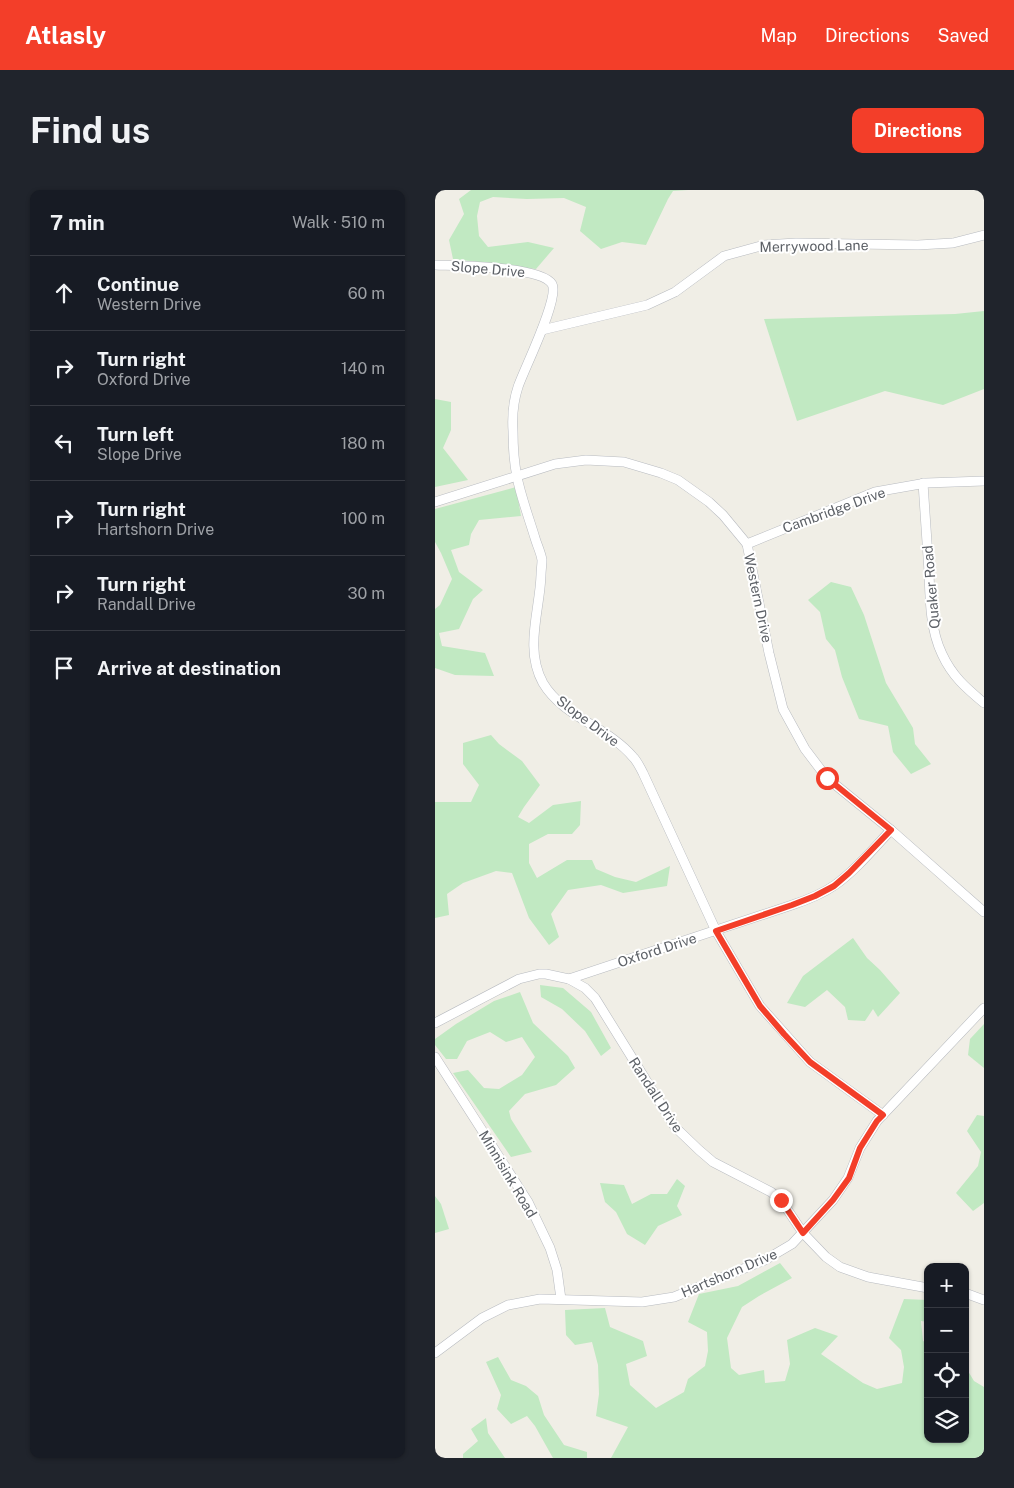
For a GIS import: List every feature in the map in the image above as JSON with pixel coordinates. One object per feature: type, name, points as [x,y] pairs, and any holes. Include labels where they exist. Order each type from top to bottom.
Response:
[{"type":"street","name":"Merrywood Lane","points":[[542,330],[647,305],[675,292],[724,256],[764,245],[953,243],[984,235]]},
{"type":"street","name":"Slope Drive","points":[[435,265],[523,271],[538,274],[548,280],[553,286],[553,294],[542,330],[517,387],[512,408],[517,476],[542,560],[541,584],[535,620],[534,651],[537,668],[543,683],[562,704],[611,738],[634,757],[716,931],[760,1006],[810,1062],[883,1115]]},
{"type":"street","name":"Western Drive","points":[[435,502],[555,464],[586,460],[605,460],[643,466],[678,480],[702,496],[723,514],[747,544],[769,653],[783,708],[805,749],[827,778],[891,830],[984,912]]},
{"type":"street","name":"Cambridge Drive","points":[[747,544],[875,492],[923,484],[984,481]]},
{"type":"street","name":"Quaker Road","points":[[923,484],[931,611],[935,639],[953,673],[964,687],[984,703]]},
{"type":"street","name":"Oxford Drive","points":[[435,1023],[519,979],[546,974],[569,979],[716,931],[815,896],[834,886],[849,873],[891,830]]},
{"type":"street","name":"Randall Drive","points":[[569,979],[585,988],[595,998],[675,1127],[713,1162],[771,1192],[781,1200],[803,1233],[826,1257],[840,1267],[868,1277],[924,1287]]},
{"type":"street","name":"Hartshorn Drive","points":[[435,1353],[482,1318],[507,1305],[540,1299],[642,1302],[674,1296],[765,1260],[792,1244],[827,1207],[849,1178],[860,1148],[877,1121],[984,1008]]},
{"type":"street","name":"Minnisink Road","points":[[435,1057],[528,1202],[550,1248],[557,1270],[561,1299]]},
{"type":"street","points":[[969,1294],[984,1300]]},
{"type":"green space","points":[[471,190],[688,190],[673,191],[646,245],[622,242],[601,249],[580,231],[586,207],[564,198],[527,199],[493,197],[480,202],[477,216],[479,236],[488,247],[528,242],[554,248],[536,269],[453,259],[449,240],[464,214],[459,199]]},
{"type":"green space","points":[[984,311],[984,389],[943,405],[885,391],[797,421],[764,319],[955,314]]},
{"type":"green space","points":[[435,399],[451,402],[451,430],[443,448],[468,480],[435,487]]},
{"type":"green space","points":[[516,487],[521,516],[479,520],[471,534],[469,545],[451,550],[459,572],[483,590],[473,599],[459,629],[439,633],[442,646],[485,653],[494,676],[455,675],[435,668],[435,609],[440,605],[452,579],[435,542],[435,509]]},
{"type":"green space","points":[[831,582],[851,587],[864,615],[886,683],[913,728],[915,744],[931,764],[911,774],[893,752],[888,726],[859,719],[842,677],[835,650],[826,639],[820,612],[808,600]]},
{"type":"green space","points":[[491,735],[499,744],[522,761],[540,785],[518,817],[529,823],[553,805],[581,801],[580,825],[572,834],[548,834],[529,844],[529,863],[537,878],[567,860],[592,860],[596,869],[615,877],[636,882],[670,866],[667,886],[623,893],[601,885],[568,890],[551,914],[559,937],[549,945],[529,918],[512,873],[496,871],[463,883],[447,894],[449,915],[435,918],[435,802],[471,802],[479,785],[463,764],[463,743]]},
{"type":"green space","points":[[853,938],[867,958],[900,993],[878,1017],[873,1009],[865,1021],[848,1020],[845,1007],[827,990],[805,1007],[787,1003],[803,976]]},
{"type":"green space","points":[[540,985],[563,988],[591,1012],[611,1048],[601,1056],[585,1031],[562,1009],[541,997]]},
{"type":"green space","points":[[520,992],[533,1023],[568,1056],[575,1068],[556,1085],[525,1094],[509,1111],[511,1119],[532,1152],[511,1157],[453,1073],[468,1070],[484,1088],[499,1089],[522,1075],[535,1057],[522,1037],[506,1042],[490,1032],[467,1041],[457,1059],[446,1059],[435,1045],[435,1039],[494,1001]]},
{"type":"green space","points":[[984,1024],[984,1068],[968,1055],[970,1039]]},
{"type":"green space","points":[[977,1115],[984,1116],[984,1203],[973,1211],[956,1193],[978,1166],[981,1152],[967,1131]]},
{"type":"green space","points":[[677,1179],[685,1186],[677,1206],[682,1215],[658,1226],[645,1245],[627,1234],[616,1212],[605,1202],[600,1183],[624,1185],[632,1204],[651,1194],[667,1194]]},
{"type":"green space","points":[[435,1196],[441,1204],[449,1229],[435,1233]]},
{"type":"green space","points":[[780,1263],[792,1278],[742,1307],[727,1338],[731,1368],[739,1375],[764,1370],[765,1383],[785,1381],[790,1364],[787,1340],[815,1328],[838,1336],[821,1354],[863,1383],[877,1389],[902,1383],[904,1367],[901,1350],[889,1338],[904,1299],[924,1300],[924,1321],[921,1321],[924,1341],[924,1443],[969,1443],[969,1373],[974,1381],[984,1387],[984,1458],[611,1458],[628,1427],[596,1416],[599,1394],[598,1365],[592,1342],[575,1345],[566,1335],[565,1310],[605,1308],[610,1327],[643,1341],[647,1356],[626,1364],[630,1385],[656,1408],[684,1392],[688,1379],[705,1366],[708,1351],[707,1332],[688,1322],[699,1294],[738,1286]]},
{"type":"green space","points":[[498,1357],[511,1380],[526,1386],[538,1396],[544,1415],[564,1445],[587,1452],[587,1458],[553,1458],[535,1426],[527,1416],[511,1424],[497,1409],[501,1395],[486,1362]]},
{"type":"green space","points":[[486,1418],[488,1433],[505,1458],[463,1458],[463,1454],[478,1441],[471,1429]]},
{"type":"route","points":[[781,1200],[803,1233],[833,1200],[849,1178],[860,1148],[883,1115],[810,1062],[784,1034],[760,1006],[716,931],[792,905],[834,886],[891,830],[827,778]]}]
